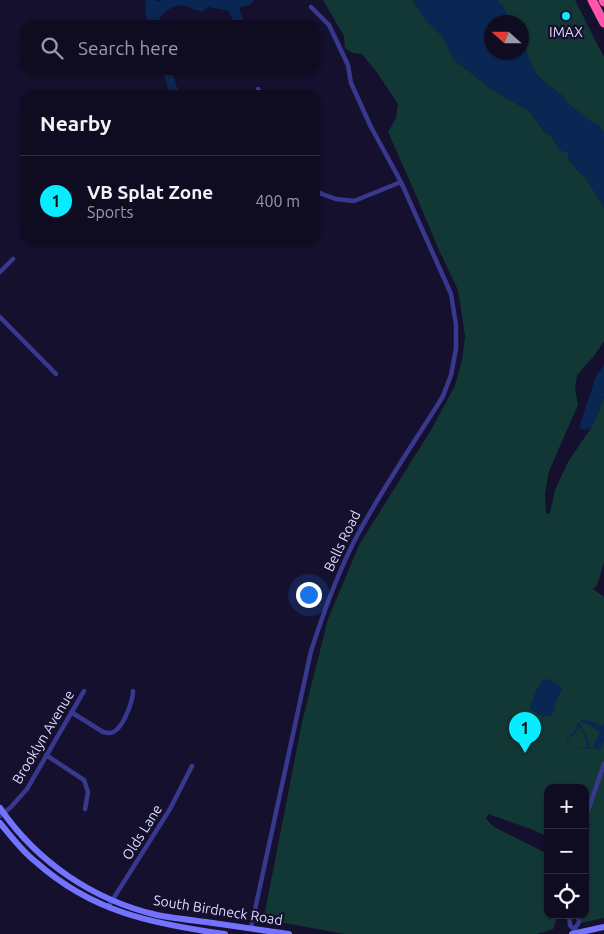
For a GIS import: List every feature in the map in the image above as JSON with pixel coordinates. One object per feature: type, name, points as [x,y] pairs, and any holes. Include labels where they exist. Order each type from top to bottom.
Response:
[{"type":"highway","points":[[592,0],[604,23]]},
{"type":"main road","name":"South Birdneck Road","points":[[1,812],[51,864],[82,885],[124,905],[156,914],[250,931],[289,934]]},
{"type":"main road","name":"South Birdneck Road","points":[[0,823],[29,856],[44,869],[92,900],[132,916],[154,922],[225,934]]},
{"type":"main road","points":[[574,933],[604,927]]},
{"type":"street","name":"Bells Road","points":[[250,931],[311,651],[325,610],[358,535],[437,406],[448,384],[456,349],[456,325],[451,294],[401,182],[350,83],[348,65],[329,25],[311,6]]},
{"type":"street","points":[[320,193],[336,199],[354,201],[401,182]]},
{"type":"street","points":[[0,272],[12,259]]},
{"type":"street","points":[[0,317],[56,374]]},
{"type":"street","name":"Brooklyn Avenue","points":[[1,812],[11,807],[27,789],[84,691]]},
{"type":"street","points":[[71,712],[103,732],[113,732],[124,719],[133,691]]},
{"type":"street","points":[[46,755],[84,780],[88,792],[85,809]]},
{"type":"street","points":[[589,807],[604,764]]},
{"type":"street","name":"Olds Lane","points":[[108,907],[170,809],[192,766]]},
{"type":"street","points":[[569,919],[574,933]]},
{"type":"street","points":[[574,933],[579,919]]},
{"type":"green space","points":[[323,0],[413,0],[424,18],[444,38],[453,59],[493,90],[529,111],[544,131],[551,136],[560,150],[568,153],[569,161],[586,177],[604,208],[604,341],[577,375],[575,389],[578,405],[549,471],[545,494],[546,514],[550,513],[555,490],[568,462],[591,428],[604,397],[604,562],[596,587],[592,588],[604,597],[604,918],[581,923],[580,919],[589,919],[589,784],[544,784],[544,835],[488,814],[486,819],[494,827],[544,852],[544,919],[556,919],[553,929],[537,934],[344,934],[279,922],[268,917],[265,912],[302,722],[328,619],[359,545],[431,430],[455,386],[462,360],[465,336],[458,290],[388,132],[396,118],[398,104],[362,54],[353,53],[345,48],[344,36]]},
{"type":"green space","points":[[431,0],[575,0],[604,57],[604,193],[485,60],[529,60],[529,15],[484,15],[484,59]]},
{"type":"water","points":[[145,0],[156,0],[157,2],[161,0],[255,0],[249,5],[239,8],[243,20],[233,20],[229,11],[208,7],[202,12],[188,7],[173,7],[163,14],[160,20],[147,20]]},
{"type":"water","points":[[413,0],[498,0],[499,4],[502,4],[507,15],[484,15],[484,60],[529,60],[529,58],[539,77],[563,96],[569,104],[599,125],[604,132],[604,208],[586,177],[569,161],[568,153],[560,150],[551,136],[544,131],[529,111],[493,90],[453,59],[444,38],[424,18]]},
{"type":"water","points":[[164,75],[173,75],[178,90],[169,90]]},
{"type":"water","points":[[604,365],[604,397],[598,413],[591,428],[585,430],[579,428],[596,376]]},
{"type":"water","points":[[543,680],[555,682],[562,689],[551,715],[542,716],[530,709],[536,690]]},
{"type":"water","points":[[581,719],[601,726],[604,723],[604,741],[600,750],[577,748],[567,742],[569,736],[576,730],[577,723],[579,722],[590,747],[593,747],[600,732],[581,722]],"holes":[[[578,727],[582,729],[588,748],[577,747],[573,743],[568,742],[569,737],[575,734]]]},
{"type":"place","name":"IMAX","points":[[566,16]]},
{"type":"place","name":"VB Splat Zone","points":[[525,753]]}]
